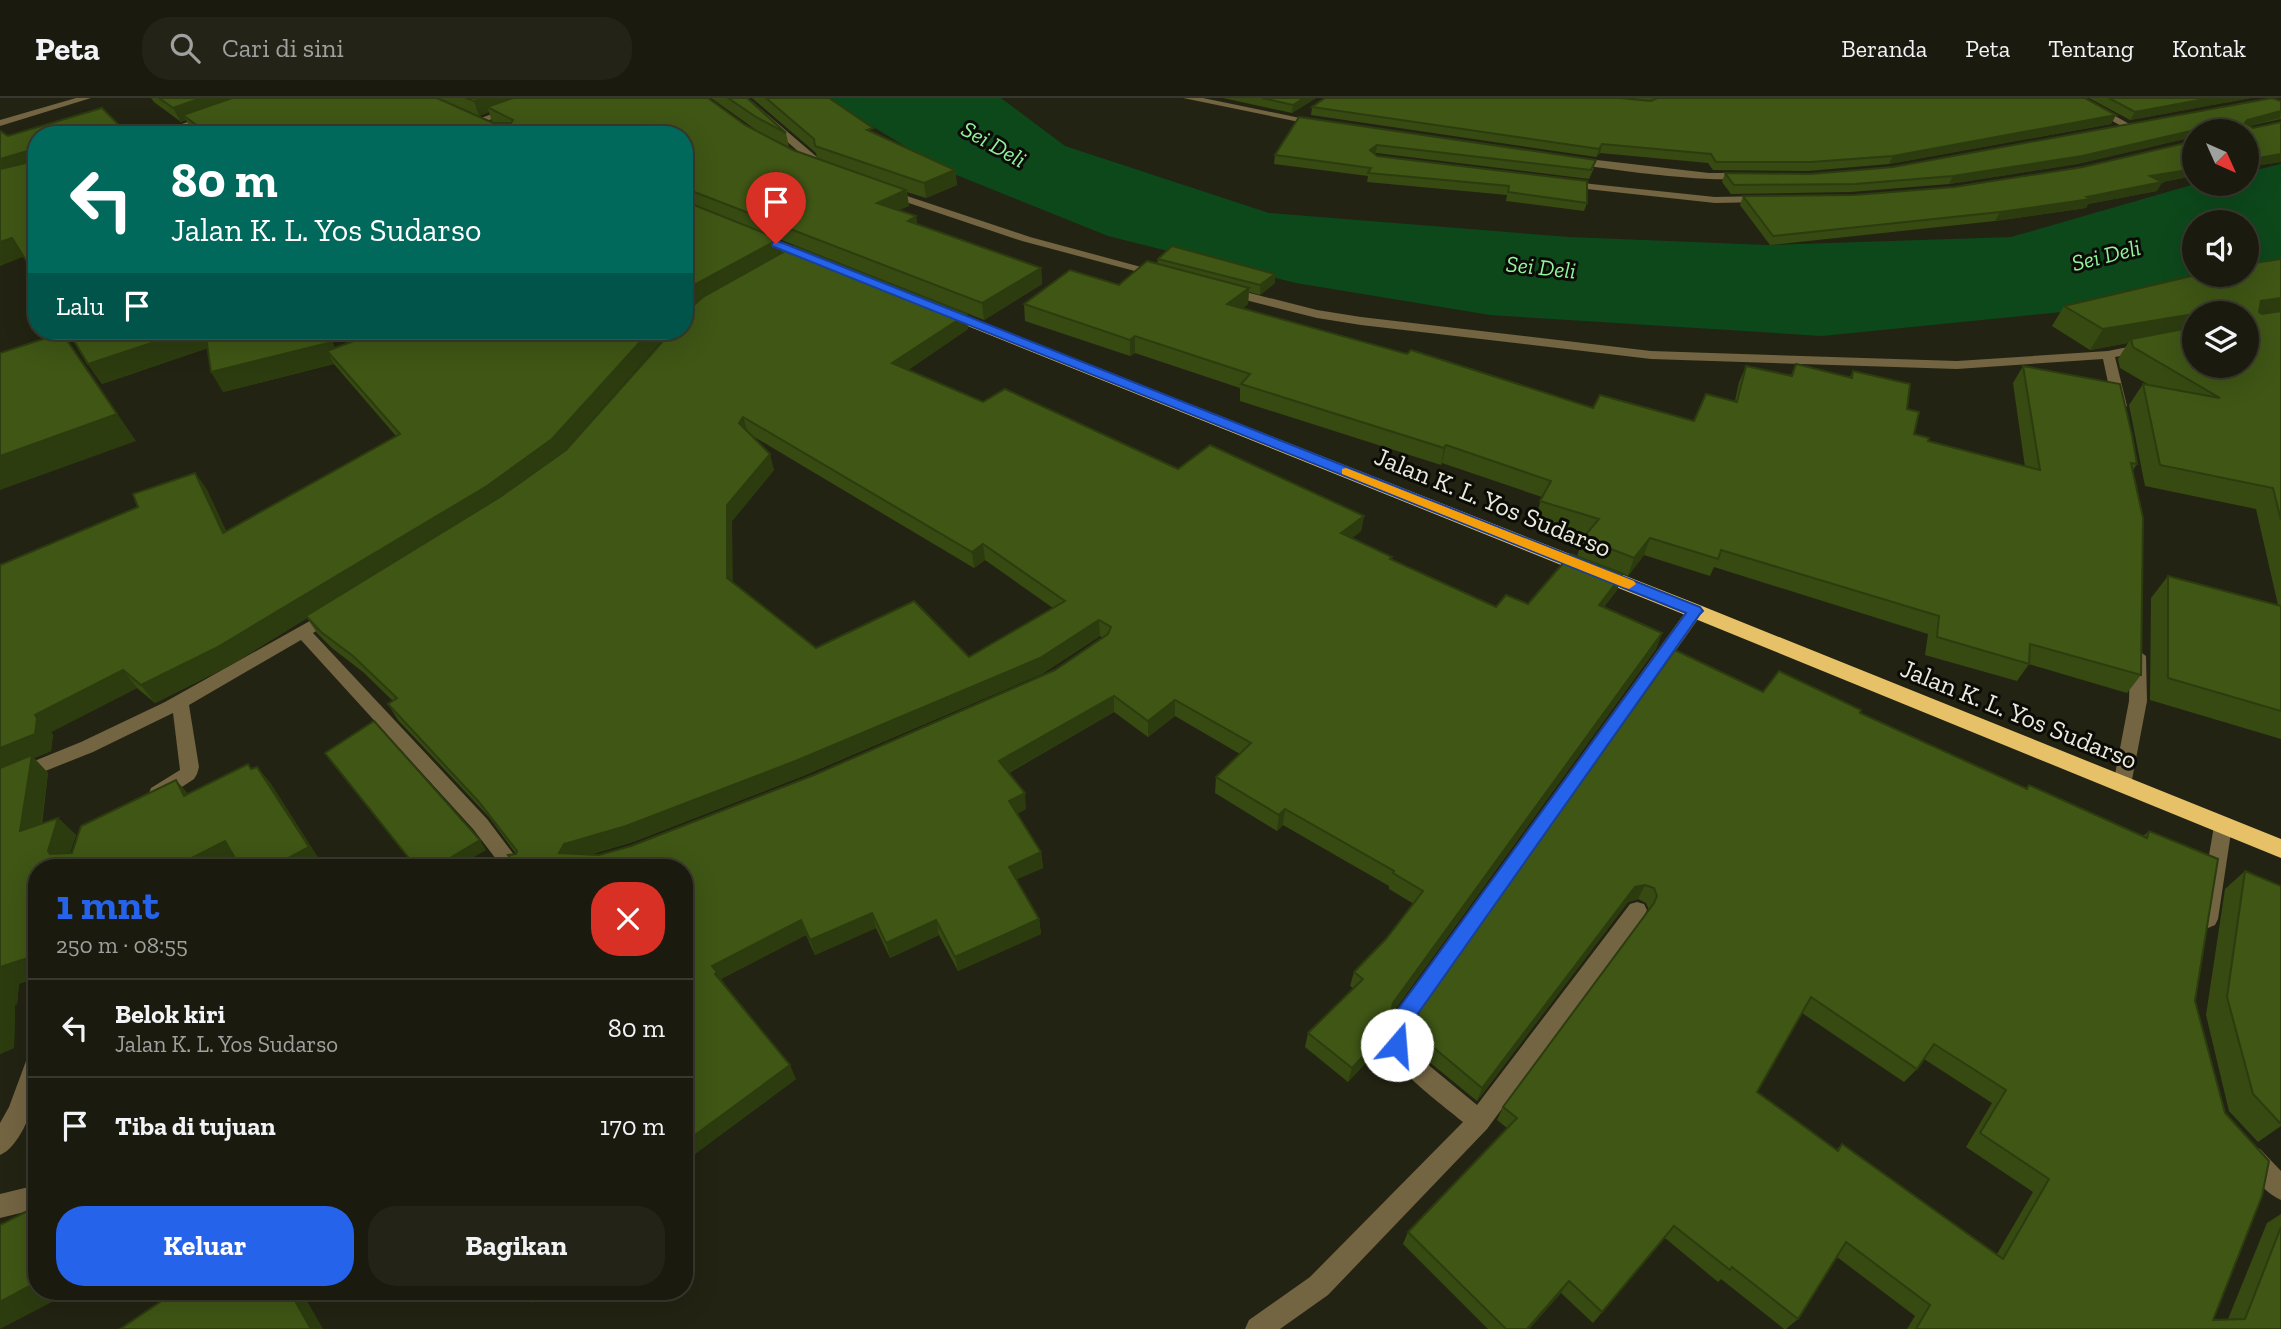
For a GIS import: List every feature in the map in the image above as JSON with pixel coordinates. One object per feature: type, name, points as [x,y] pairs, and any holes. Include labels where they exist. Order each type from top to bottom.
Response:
[{"type":"highway","points":[[472,119],[489,126]]},
{"type":"highway","points":[[735,227],[794,257],[838,269]]},
{"type":"highway","name":"Jalan K. L. Yos Sudarso","points":[[929,305],[2281,849]]},
{"type":"street","points":[[0,124],[86,98]]},
{"type":"street","points":[[472,119],[544,98]]},
{"type":"street","points":[[742,98],[834,173],[789,155]]},
{"type":"street","points":[[1188,98],[1335,125]]},
{"type":"street","points":[[2076,98],[2128,126]]},
{"type":"street","points":[[1295,119],[1306,112]]},
{"type":"street","points":[[182,126],[217,114]]},
{"type":"street","points":[[2115,128],[2141,123]]},
{"type":"street","points":[[1557,158],[1710,176],[1759,176]]},
{"type":"street","points":[[1552,182],[1715,200],[1783,199]]},
{"type":"street","points":[[877,189],[1026,239],[1172,277]]},
{"type":"street","points":[[1212,288],[1317,314],[1361,321],[1651,355],[1957,365],[2108,355],[2158,346]]},
{"type":"street","points":[[2108,355],[2125,428]]},
{"type":"street","points":[[0,782],[97,743],[180,702],[303,632],[348,603]]},
{"type":"street","points":[[1479,1121],[1412,1065],[1397,1045],[1402,1019],[1695,611]]},
{"type":"street","points":[[303,632],[480,824],[507,859]]},
{"type":"street","points":[[2122,785],[2138,701],[2139,633]]},
{"type":"street","points":[[143,802],[188,774],[190,766],[180,702]]},
{"type":"street","points":[[2205,940],[2223,826]]},
{"type":"street","points":[[1258,1329],[1319,1286],[1479,1121],[1637,910]]},
{"type":"street","points":[[0,1144],[19,1112],[28,1086]]},
{"type":"street","points":[[2234,1138],[2275,1182],[2259,1202]]},
{"type":"street","points":[[0,1206],[28,1201]]},
{"type":"water","name":"Sei Deli","points":[[826,98],[1001,98],[1065,146],[1269,213],[1569,237],[1767,245],[2011,237],[2182,188],[2182,196],[2259,196],[2259,169],[2281,164],[2281,263],[2259,270],[2259,210],[2182,210],[2182,287],[2196,287],[2121,306],[1822,336],[1490,315],[1296,283],[1108,236],[944,170]]},
{"type":"building","points":[[159,98],[201,98],[173,108]]},
{"type":"building","points":[[232,98],[437,98],[493,123],[511,123],[513,120],[487,107],[513,98],[708,98],[745,125],[793,150],[906,190],[877,203],[916,216],[908,221],[1041,268],[982,303],[693,191],[693,126],[198,126],[183,115]]},
{"type":"building","points":[[728,98],[747,98],[786,133],[756,117]]},
{"type":"building","points":[[766,98],[829,98],[873,128],[867,130],[955,170],[924,183],[815,146],[814,139]]},
{"type":"building","points":[[1262,98],[1304,98],[1293,105]]},
{"type":"building","points":[[1325,98],[1620,98],[1651,101],[1657,98],[2085,98],[2116,115],[1893,156],[1811,162],[1716,162],[1711,154],[1602,144],[1599,149],[1312,107]]},
{"type":"building","points":[[2109,98],[2210,98],[2135,112]]},
{"type":"building","points":[[2272,98],[2281,101],[2281,111],[2251,119],[2182,119],[2182,133],[2082,156],[1953,176],[1855,184],[1734,185],[1725,173],[1811,174],[1893,167]]},
{"type":"building","points":[[102,108],[120,126],[42,126]]},
{"type":"building","points":[[1299,117],[1596,160],[1591,170],[1377,145],[1370,150],[1377,156],[1587,181],[1587,203],[1508,192],[1509,186],[1368,173],[1371,168],[1275,155]]},
{"type":"building","points":[[2281,122],[2281,154],[2259,158],[2259,127]]},
{"type":"building","points":[[28,130],[28,264],[12,238],[0,242],[0,169],[26,163],[27,151],[0,159],[0,131],[8,136]]},
{"type":"building","points":[[2182,144],[2182,171],[2150,176],[2162,182],[2087,197],[2091,199],[2000,212],[1773,236],[1743,196],[1855,195],[1954,187],[2083,167]]},
{"type":"building","points":[[693,205],[779,239],[693,285]]},
{"type":"building","points":[[794,246],[967,314],[892,363],[983,402],[1005,389],[1178,469],[1210,445],[1364,516],[1341,533],[1392,557],[1390,559],[1496,607],[1506,595],[1528,604],[1571,554],[1623,574],[1599,605],[1662,633],[1393,1003],[1388,1029],[1352,1068],[1308,1033],[1363,979],[1354,972],[1386,939],[1423,891],[1393,873],[1394,871],[1285,809],[1279,815],[1216,777],[1251,743],[1175,700],[1148,721],[1114,696],[999,761],[1025,793],[1009,801],[1041,852],[1009,867],[1039,919],[955,957],[936,920],[886,943],[872,913],[810,940],[801,920],[712,966],[717,972],[715,974],[790,1065],[693,1136],[693,859],[511,859],[508,855],[516,854],[517,851],[479,802],[388,704],[397,698],[306,616],[500,497],[566,450],[664,340],[693,340],[693,306],[703,297]],"holes":[[[743,417],[972,552],[983,544],[1065,601],[969,657],[914,601],[816,648],[727,578],[727,505],[770,454],[739,423]],[[1099,620],[1111,627],[1108,634],[1055,670],[814,775],[631,846],[599,855],[559,853],[564,844],[626,826],[798,760],[1040,658]]]},
{"type":"building","points":[[1172,246],[1275,274],[1260,285],[1158,259]]},
{"type":"building","points":[[2281,259],[2281,298],[2261,301],[2259,312],[2259,301],[2182,301],[2182,316],[2103,329],[2064,306],[2182,278],[2182,287],[2259,287],[2259,262]]},
{"type":"building","points":[[1147,261],[1249,288],[1227,304],[1407,354],[1411,350],[1593,408],[1600,395],[1694,421],[1706,394],[1737,402],[1746,366],[1792,376],[1796,364],[1852,378],[1853,371],[1910,384],[1907,409],[1919,412],[1914,434],[1929,438],[1928,441],[2040,470],[2023,366],[2120,384],[2137,464],[2131,463],[2143,518],[2141,675],[2030,644],[2029,664],[1937,637],[1939,616],[1721,550],[1718,559],[1650,538],[1634,558],[1583,538],[1599,519],[1540,501],[1551,481],[1446,445],[1444,448],[1241,384],[1250,374],[1135,336],[1130,340],[1024,304],[1070,270],[1119,285]]},
{"type":"building","points":[[2281,311],[2281,520],[2273,488],[2160,465],[2143,384],[2220,398],[2186,378],[2259,378],[2259,312],[2262,314]]},
{"type":"building","points":[[2182,329],[2182,376],[2133,347],[2131,339]]},
{"type":"building","points":[[40,340],[67,340],[117,414],[0,456],[0,353]]},
{"type":"building","points":[[73,340],[161,340],[88,364]]},
{"type":"building","points":[[206,340],[332,342],[211,372]]},
{"type":"building","points":[[356,340],[642,340],[552,439],[487,486],[216,648],[141,685],[123,670],[35,715],[35,734],[0,748],[0,565],[138,507],[133,494],[195,473],[223,533],[400,434],[327,351]]},
{"type":"building","points":[[2168,576],[2281,606],[2281,711],[2168,678]]},
{"type":"building","points":[[1675,650],[1763,692],[1779,671],[1861,710],[1860,713],[2027,789],[2029,785],[2147,838],[2149,831],[2218,859],[2195,1001],[2225,1113],[2269,1161],[2262,1196],[2213,1320],[2245,1319],[2281,1227],[2281,1329],[1916,1329],[1930,1305],[1846,1242],[1798,1319],[1674,1226],[1602,1312],[1569,1281],[1527,1329],[1506,1329],[1408,1232],[1517,1118],[1503,1107],[1654,903],[1657,896],[1654,888],[1645,885],[1635,887],[1482,1088],[1427,1042],[1415,1028],[1419,1009]],"holes":[[[1811,997],[1917,1069],[1934,1044],[2006,1090],[1980,1133],[2049,1179],[2003,1259],[1842,1144],[1838,1151],[1757,1092]]]},
{"type":"building","points":[[374,721],[480,840],[448,859],[410,859],[325,753]]},
{"type":"building","points":[[32,755],[20,831],[58,818],[48,851],[50,854],[72,853],[81,826],[176,780],[184,796],[248,764],[251,769],[257,767],[309,847],[287,859],[236,859],[225,841],[190,859],[28,859],[28,958],[0,967],[0,768]]},
{"type":"building","points":[[2245,871],[2281,886],[2281,1124],[2253,1094],[2227,997]]},
{"type":"building","points":[[28,1211],[28,1287],[0,1302],[0,1225]]},
{"type":"building","points":[[163,1300],[295,1300],[311,1329],[120,1329]]},
{"type":"slow traffic","points":[[1346,471],[1629,584]]},
{"type":"route","points":[[776,244],[1695,611],[1402,1019],[1397,1045]]}]
